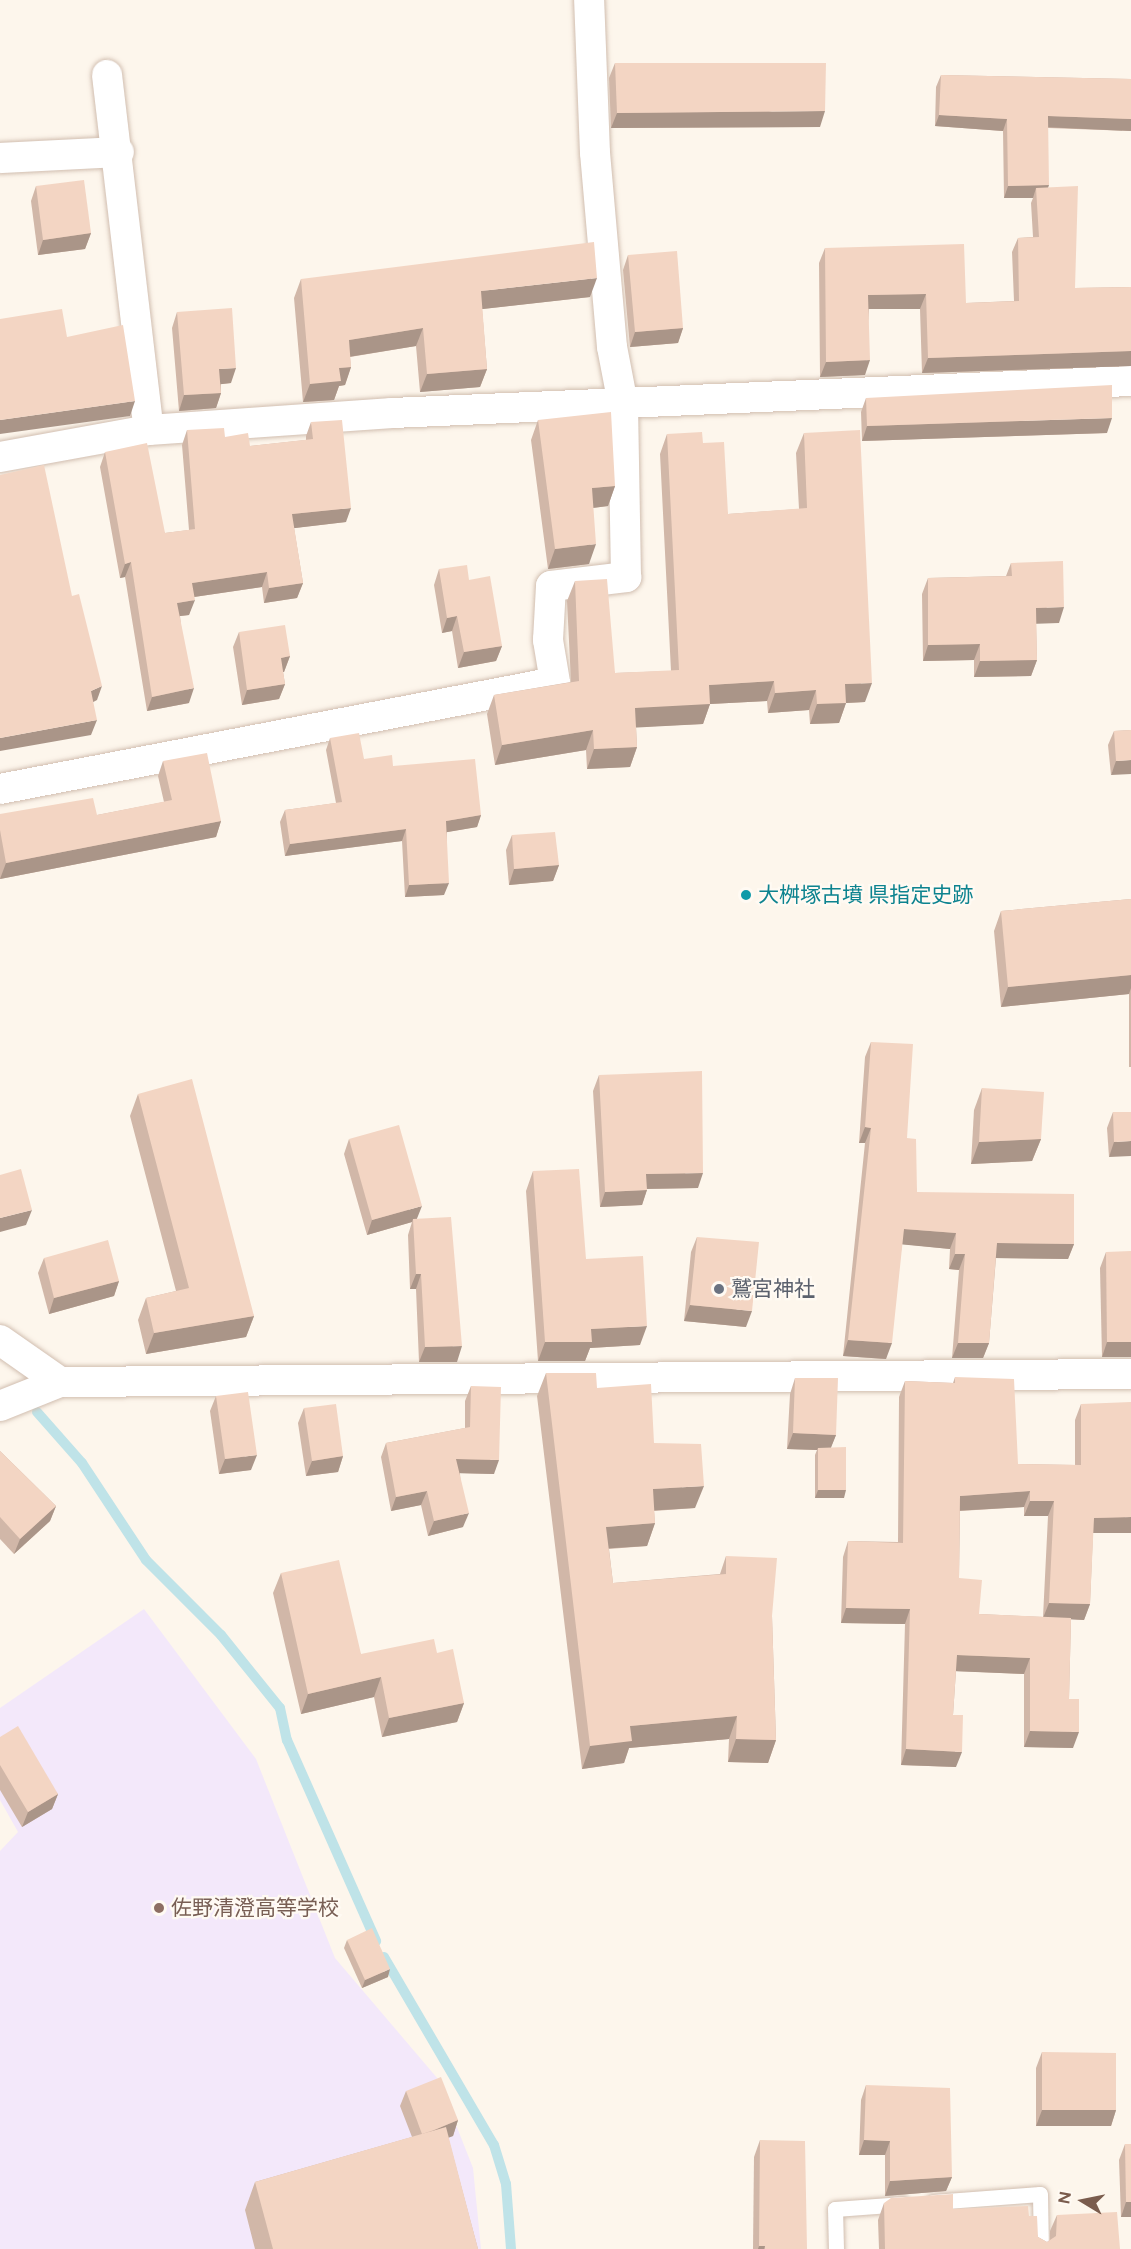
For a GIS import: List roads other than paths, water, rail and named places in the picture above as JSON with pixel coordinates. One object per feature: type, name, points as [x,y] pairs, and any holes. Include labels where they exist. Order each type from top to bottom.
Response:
[{"type":"street","points":[[0,789],[555,682],[548,640],[551,586],[626,577],[622,404],[612,347],[595,153],[589,0]]},
{"type":"street","points":[[107,75],[119,152],[148,430]]},
{"type":"street","points":[[0,158],[119,152]]},
{"type":"street","points":[[0,457],[148,430],[622,404],[1131,381]]},
{"type":"street","points":[[0,1340],[60,1382]]},
{"type":"street","points":[[0,1406],[60,1382],[1131,1374]]},
{"type":"lane","points":[[836,2249],[835,2209],[1040,2194],[1041,2249]]},
{"type":"waterway","points":[[37,1412],[82,1463],[146,1560],[221,1635],[280,1708],[287,1740],[376,1941]]},
{"type":"waterway","points":[[384,1957],[494,2145],[506,2184],[511,2249]]},
{"type":"place","name":"大桝塚古墳 県指定史跡","points":[[746,895]]},
{"type":"place","name":"鷲宮神社","points":[[719,1289]]},
{"type":"place","name":"佐野清澄高等学校","points":[[159,1908]]}]
